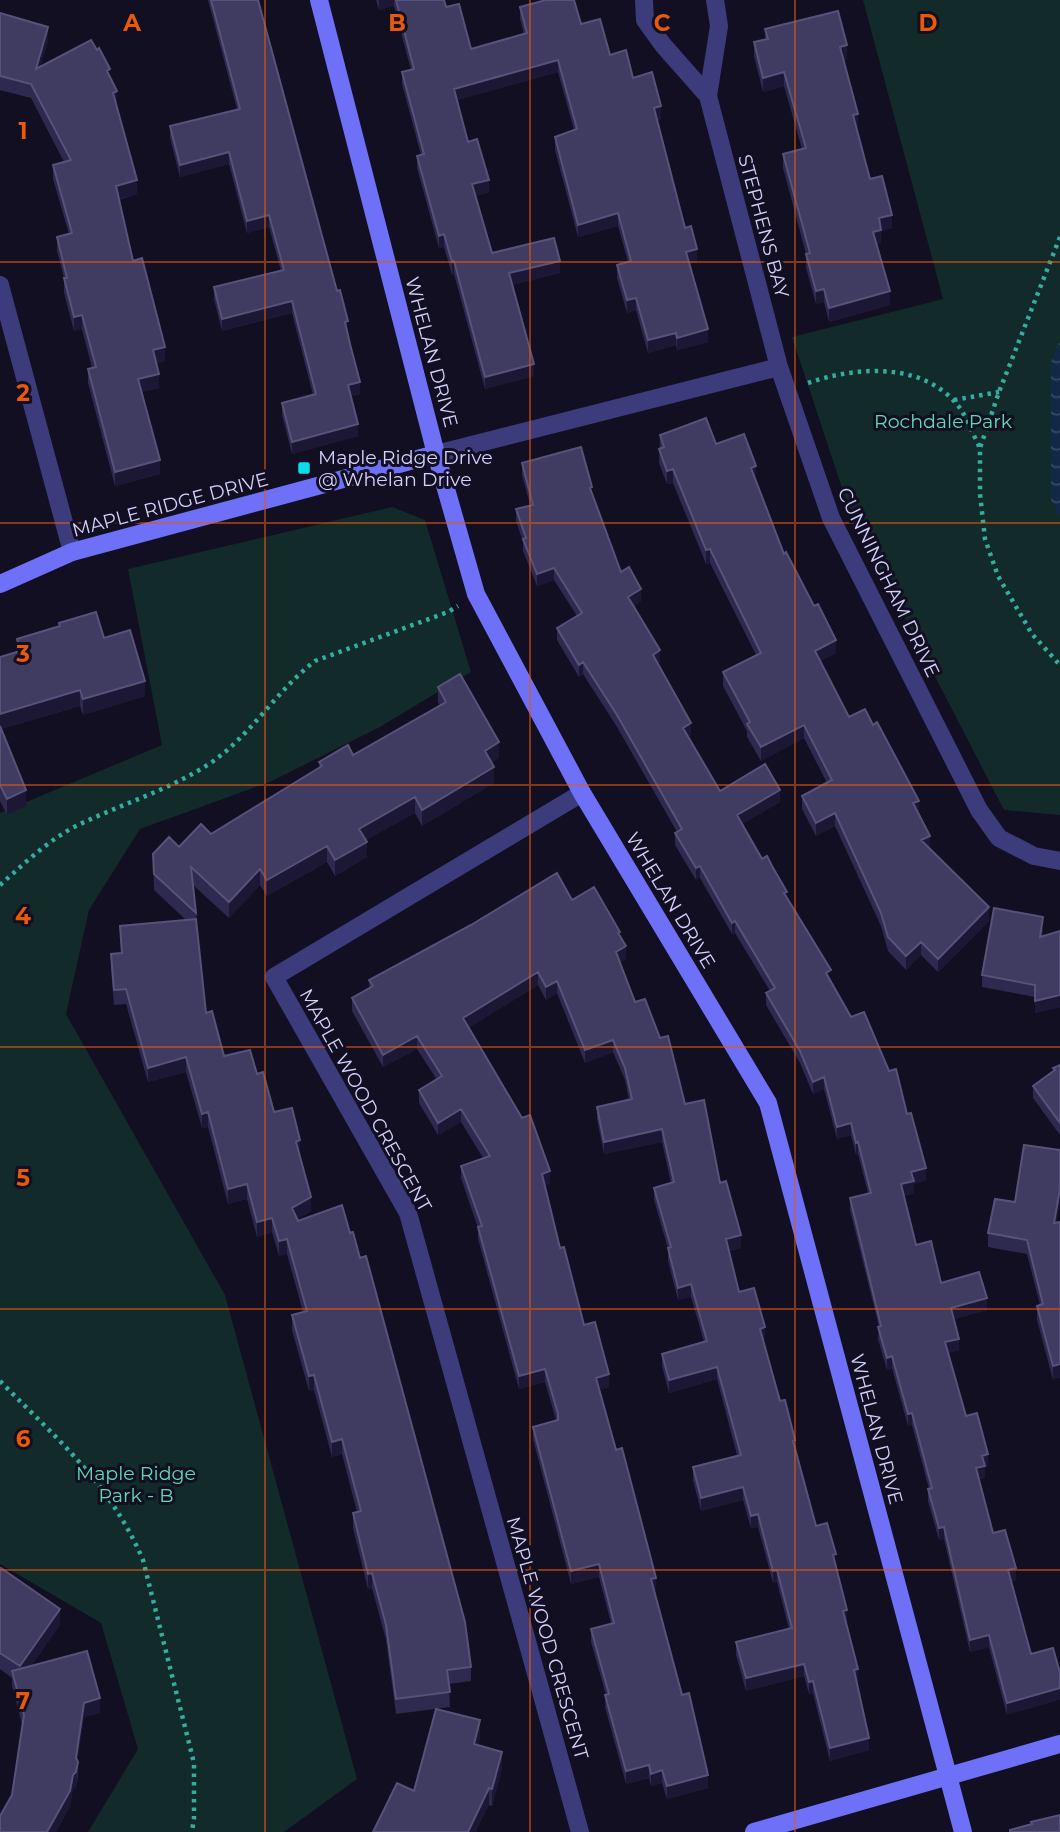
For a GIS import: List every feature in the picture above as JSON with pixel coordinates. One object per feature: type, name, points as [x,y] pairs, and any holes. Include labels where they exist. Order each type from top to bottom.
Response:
[{"type":"street","name":"WHELAN DRIVE","points":[[319,0],[436,454],[476,594],[582,793],[768,1103],[963,1832]]},
{"type":"street","name":"STEPHENS BAY","points":[[644,0],[645,20],[708,96]]},
{"type":"street","name":"STEPHENS BAY","points":[[715,0],[719,26],[708,96],[779,367]]},
{"type":"street","points":[[0,285],[72,552]]},
{"type":"street","points":[[436,454],[779,367]]},
{"type":"street","name":"CUNNINGHAM DRIVE","points":[[779,367],[831,518],[979,810],[999,838],[1034,856],[1060,861]]},
{"type":"street","name":"MAPLE RIDGE DRIVE","points":[[0,584],[72,552],[436,454]]},
{"type":"street","name":"MAPLE WOOD CRESCENT","points":[[580,1832],[408,1213],[274,977],[582,793]]},
{"type":"street","points":[[754,1832],[1060,1744]]},
{"type":"path","points":[[1059,663],[1032,634],[998,576],[985,539],[980,494],[980,448],[1060,237]]},
{"type":"path","points":[[788,390],[813,381],[856,372],[903,373],[928,381],[954,400],[980,448]]},
{"type":"path","points":[[954,400],[999,392]]},
{"type":"path","points":[[0,885],[52,841],[75,827],[183,779],[215,760],[299,673],[315,661],[448,612],[476,594]]},
{"type":"path","points":[[0,1381],[94,1477],[131,1530],[144,1560],[194,1763],[195,1808],[192,1832]]},
{"type":"green space","name":"Rochdale Park","points":[[863,0],[1060,0],[1060,815],[1004,810],[850,512],[792,337],[943,299]]},
{"type":"green space","name":"Maple Ridge Park - B","points":[[392,507],[425,520],[471,672],[380,727],[270,782],[140,829],[89,910],[66,1014],[225,1295],[357,1779],[284,1832],[88,1832],[138,1749],[101,1623],[0,1564],[0,813],[162,745],[128,569]]},
{"type":"water","points":[[1060,341],[1060,517],[1051,500],[1051,362]]},
{"type":"building","points":[[211,0],[258,0],[337,291],[340,290],[360,382],[348,385],[358,424],[292,442],[282,403],[316,394],[292,301],[222,319],[214,287],[284,270],[269,215],[247,221],[229,152],[180,165],[170,126],[240,109]]},
{"type":"building","points":[[396,0],[444,0],[446,7],[459,4],[471,49],[527,33],[520,7],[546,0],[574,0],[581,24],[600,19],[610,55],[626,50],[633,78],[652,72],[661,106],[654,108],[685,228],[691,226],[697,249],[686,252],[708,329],[677,338],[676,333],[648,340],[636,298],[627,300],[617,265],[631,261],[618,213],[578,225],[555,137],[577,129],[558,60],[454,89],[468,142],[477,139],[489,180],[472,184],[492,253],[554,238],[560,261],[509,273],[534,364],[485,377],[454,261],[452,262],[444,234],[439,236],[417,156],[424,154],[402,72],[414,69]]},
{"type":"building","points":[[838,11],[847,45],[840,47],[858,114],[853,115],[870,179],[882,176],[892,215],[879,218],[881,230],[873,232],[890,291],[829,308],[824,289],[816,291],[806,254],[810,253],[783,154],[806,148],[784,72],[763,78],[754,42],[768,39],[765,29]]},
{"type":"building","points":[[0,13],[48,27],[36,69],[91,40],[97,50],[99,48],[110,69],[107,71],[117,91],[113,93],[137,180],[116,186],[133,261],[142,258],[165,347],[153,350],[159,374],[138,379],[160,460],[115,472],[88,369],[96,367],[82,315],[74,317],[57,237],[72,233],[53,165],[71,160],[31,84],[0,76]]},
{"type":"building","points":[[706,418],[716,444],[744,434],[756,466],[751,468],[784,554],[786,552],[814,606],[818,604],[836,640],[815,651],[849,717],[865,709],[873,725],[877,722],[919,801],[913,803],[930,836],[921,840],[989,907],[938,959],[921,942],[906,956],[888,937],[881,913],[835,813],[816,823],[802,796],[832,780],[804,725],[761,747],[723,672],[761,653],[710,549],[706,550],[673,469],[667,471],[659,449],[664,447],[660,435]]},
{"type":"building","points":[[581,447],[592,487],[590,488],[621,572],[629,567],[641,589],[628,597],[660,650],[653,655],[691,723],[683,728],[720,791],[765,764],[780,790],[737,815],[762,859],[767,856],[787,892],[784,893],[831,970],[826,973],[851,1017],[864,1012],[889,1071],[896,1069],[907,1114],[911,1113],[926,1168],[911,1172],[914,1181],[901,1184],[916,1245],[931,1241],[941,1283],[979,1272],[987,1298],[951,1308],[959,1339],[945,1342],[966,1416],[977,1413],[988,1454],[982,1456],[985,1466],[976,1468],[993,1533],[1005,1530],[1016,1568],[1008,1570],[1031,1654],[1053,1648],[1060,1673],[1060,1688],[1007,1703],[989,1635],[970,1640],[944,1527],[939,1528],[928,1489],[932,1488],[912,1413],[908,1414],[892,1356],[887,1358],[878,1327],[881,1326],[850,1198],[871,1193],[851,1123],[837,1127],[824,1077],[813,1082],[800,1051],[766,993],[775,988],[735,921],[732,923],[700,866],[696,868],[675,833],[682,829],[617,715],[583,662],[579,665],[557,628],[582,613],[554,568],[537,574],[523,539],[526,538],[516,509],[533,505],[522,463]]},
{"type":"building","points":[[96,612],[104,638],[130,630],[145,681],[83,699],[80,690],[0,714],[0,657],[20,651],[17,639]]},
{"type":"building","points":[[460,674],[499,742],[485,751],[494,767],[422,810],[415,797],[359,829],[367,842],[335,860],[327,846],[267,880],[260,869],[229,902],[191,867],[196,913],[154,874],[153,854],[169,837],[179,847],[201,824],[211,834],[322,766],[319,762],[348,745],[353,755],[446,702],[438,687]]},
{"type":"building","points":[[0,726],[26,790],[7,799],[0,785]]},
{"type":"building","points":[[557,873],[572,900],[594,887],[626,946],[616,952],[635,1002],[645,999],[660,1038],[668,1036],[685,1104],[704,1100],[720,1183],[726,1181],[741,1235],[726,1239],[739,1292],[754,1288],[765,1327],[760,1329],[780,1401],[785,1400],[816,1526],[827,1523],[847,1610],[843,1611],[858,1669],[854,1670],[869,1738],[830,1748],[813,1681],[809,1682],[804,1664],[746,1678],[736,1642],[792,1628],[777,1570],[773,1571],[758,1514],[751,1516],[743,1487],[701,1498],[693,1467],[741,1455],[717,1367],[669,1380],[662,1354],[707,1341],[691,1284],[678,1288],[668,1248],[671,1247],[654,1188],[674,1182],[662,1129],[604,1142],[597,1107],[632,1099],[625,1068],[613,1040],[585,1050],[557,981],[546,987],[538,972],[463,1018],[522,1118],[530,1115],[550,1171],[542,1174],[560,1248],[564,1247],[584,1325],[595,1322],[609,1374],[596,1378],[616,1450],[622,1448],[656,1578],[651,1579],[682,1695],[689,1693],[708,1775],[667,1786],[662,1770],[651,1774],[649,1765],[626,1771],[605,1695],[609,1694],[591,1629],[614,1623],[599,1564],[571,1571],[533,1427],[558,1420],[558,1414],[545,1369],[519,1376],[478,1227],[482,1226],[461,1166],[490,1156],[461,1109],[438,1123],[419,1090],[442,1076],[417,1036],[383,1055],[352,998],[373,986],[369,980],[471,925]]},
{"type":"building","points":[[994,908],[1043,917],[1040,937],[1060,931],[1060,995],[1035,1001],[1035,985],[982,975]]},
{"type":"building","points":[[196,919],[206,1013],[212,1011],[224,1056],[250,1050],[257,1074],[263,1072],[274,1112],[292,1108],[300,1140],[296,1142],[311,1197],[292,1208],[298,1221],[342,1205],[360,1258],[366,1256],[465,1622],[471,1667],[447,1670],[450,1692],[396,1699],[386,1625],[372,1573],[368,1574],[353,1513],[361,1511],[342,1439],[332,1442],[314,1375],[309,1376],[292,1315],[307,1311],[287,1239],[279,1241],[272,1218],[257,1222],[247,1184],[228,1189],[208,1112],[202,1114],[186,1057],[148,1068],[126,989],[114,990],[111,954],[122,953],[120,926]]},
{"type":"building","points":[[1060,1065],[1060,1123],[1033,1086]]},
{"type":"building","points":[[1024,1145],[1060,1150],[1060,1189],[1054,1223],[1060,1222],[1060,1364],[1053,1366],[1037,1306],[1043,1304],[1027,1240],[988,1233],[995,1199],[1015,1202]]},
{"type":"building","points":[[1,1568],[60,1609],[20,1666],[0,1653]]},
{"type":"building","points":[[87,1651],[100,1698],[84,1703],[76,1758],[78,1762],[70,1791],[47,1832],[0,1832],[0,1816],[12,1795],[24,1715],[12,1671]]},
{"type":"building","points":[[436,1709],[480,1720],[474,1744],[502,1752],[492,1789],[489,1788],[468,1832],[373,1832],[397,1783],[414,1791]]},
{"type":"building","points":[[1060,1815],[1060,1832],[1010,1832],[1032,1824],[1031,1822]]},
{"type":"place","name":"Maple Ridge Drive @ Whelan Drive","points":[[304,468]]}]
